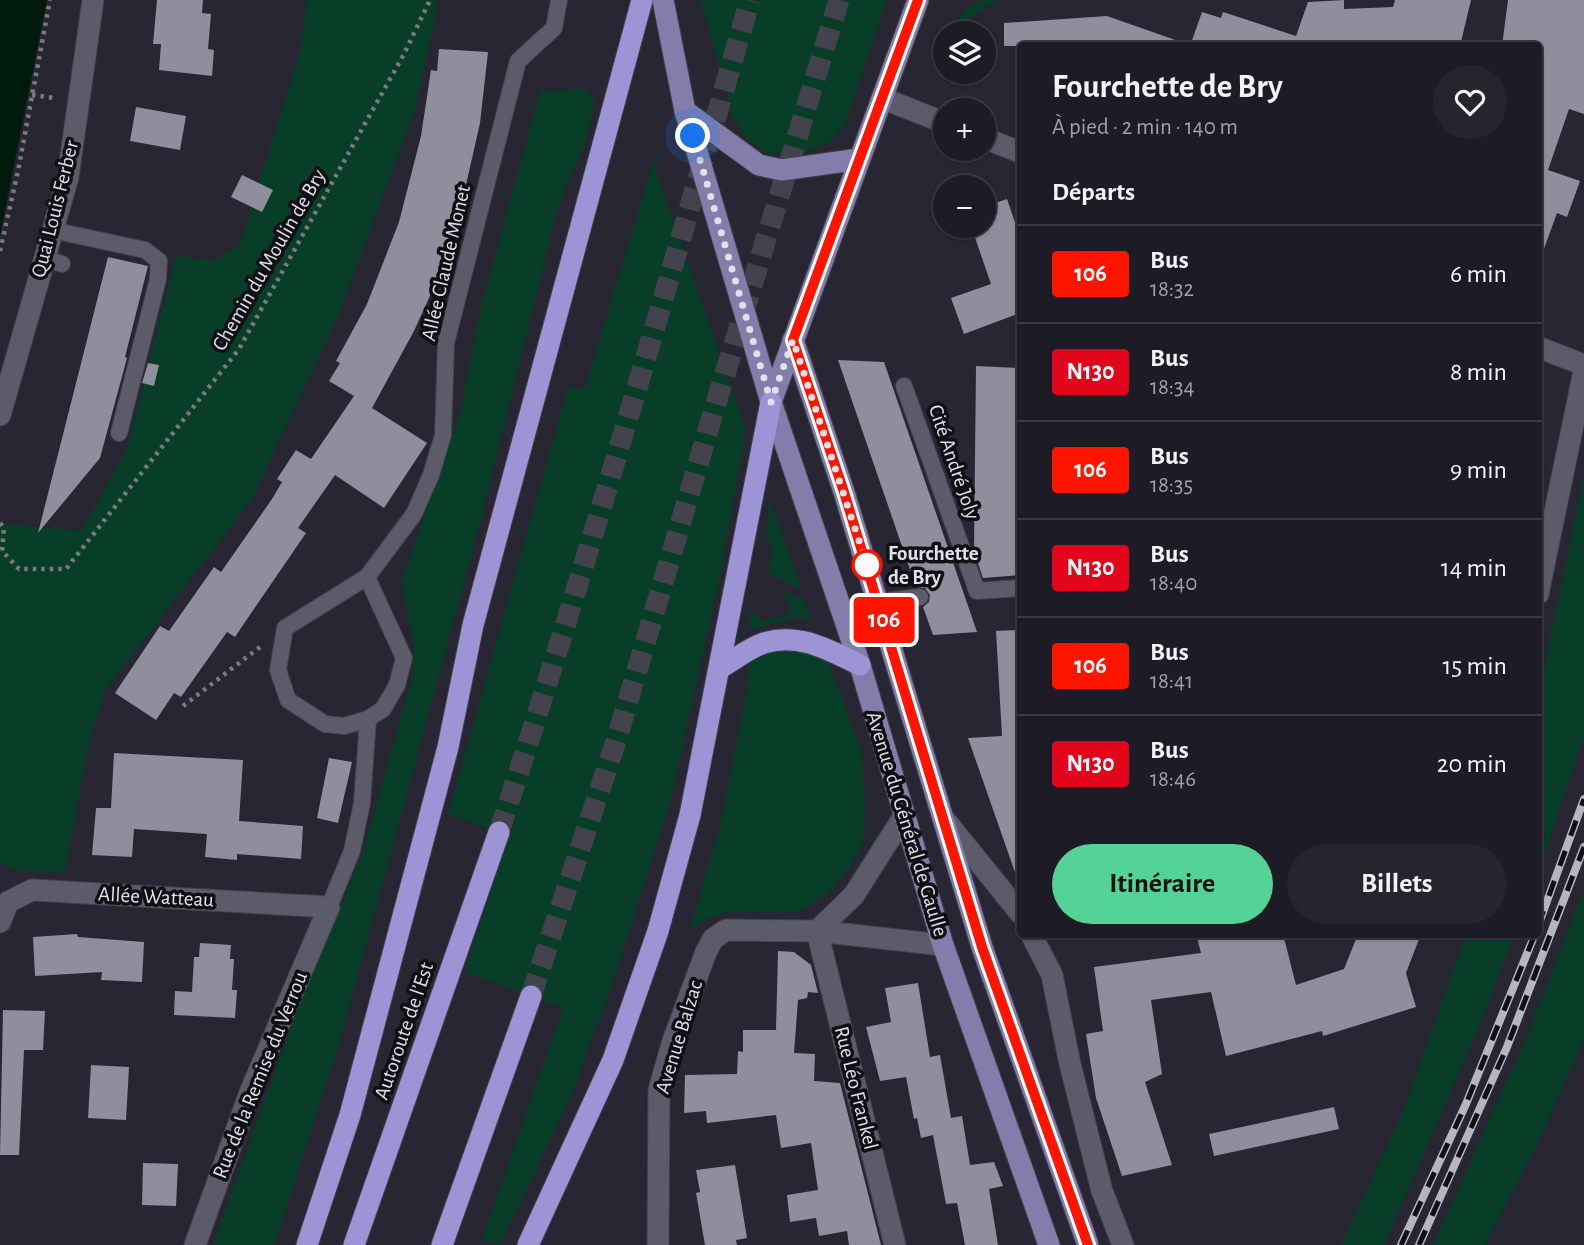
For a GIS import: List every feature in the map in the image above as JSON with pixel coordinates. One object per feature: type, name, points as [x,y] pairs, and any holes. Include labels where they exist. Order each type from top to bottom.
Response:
[{"type":"highway","points":[[307,1245],[350,1115],[448,747],[476,611],[642,0]]},
{"type":"highway","points":[[528,1245],[613,1060],[658,931],[690,815],[771,402]]},
{"type":"highway","points":[[720,668],[763,644],[789,639],[815,643],[860,665]]},
{"type":"highway","name":"Autoroute de l’Est","points":[[354,1245],[499,832]]},
{"type":"highway","points":[[442,1245],[531,996]]},
{"type":"main road","name":"Avenue du Général de Gaulle","points":[[663,0],[685,111],[771,402],[860,665],[943,945],[1049,1245]]},
{"type":"main road","points":[[771,402],[918,0]]},
{"type":"main road","points":[[685,111],[760,165],[782,170],[859,159]]},
{"type":"main road","name":"Avenue du Général de Gaulle","points":[[793,340],[878,602],[982,947],[1088,1245]]},
{"type":"street","name":"Quai Louis Ferber","points":[[0,415],[53,261],[52,230],[68,177],[93,0]]},
{"type":"street","points":[[882,98],[933,118]]},
{"type":"street","points":[[996,143],[1017,151]]},
{"type":"street","points":[[1542,349],[1584,365]]},
{"type":"street","points":[[1542,575],[1584,371]]},
{"type":"street","points":[[817,931],[854,895],[904,816]]},
{"type":"street","name":"Avenue du Général de Gaulle","points":[[945,820],[1017,909]]},
{"type":"street","name":"Allée Watteau","points":[[0,922],[8,902],[32,890],[329,907]]},
{"type":"street","name":"Rue de la Remise du Verrou","points":[[195,1245],[251,1090],[329,907]]},
{"type":"street","name":"Avenue Balzac","points":[[658,1245],[659,1090],[673,1041],[713,939],[726,930],[817,931],[943,945]]},
{"type":"street","name":"Rue Léo Frankel","points":[[817,931],[895,1245]]},
{"type":"street","points":[[1041,938],[1052,975],[1070,1065],[1102,1191],[1123,1245]]},
{"type":"lane","name":"Allée Claude Monet","points":[[285,628],[367,577],[414,514],[431,475],[443,435],[446,342],[518,61],[554,28],[559,0]]},
{"type":"lane","points":[[52,230],[145,250],[159,261],[158,279],[119,433]]},
{"type":"lane","name":"Cité André Joly","points":[[904,386],[977,591],[1017,588]]},
{"type":"lane","points":[[285,628],[278,670],[288,700],[325,724],[344,726],[368,719],[383,709],[397,685],[404,658],[367,577]]},
{"type":"lane","points":[[878,602],[920,597]]},
{"type":"lane","points":[[329,907],[354,839],[362,803],[368,719]]},
{"type":"path","points":[[0,251],[50,0]]},
{"type":"path","name":"Chemin du Moulin de Bry","points":[[0,523],[4,528],[2,551],[19,569],[66,569],[239,349],[404,54],[430,0]]},
{"type":"path","points":[[32,95],[55,98]]},
{"type":"path","points":[[183,706],[285,628]]},
{"type":"green space","points":[[307,0],[436,0],[435,22],[414,112],[339,314],[251,501],[106,689],[88,746],[65,873],[11,870],[0,863],[0,523],[81,531],[127,449],[176,256],[215,261],[240,244],[300,52]]},
{"type":"green space","points":[[701,0],[887,0],[845,125],[827,143],[798,156],[766,153],[746,138],[732,115]]},
{"type":"green space","points":[[984,0],[996,0],[968,21],[956,21],[972,5]]},
{"type":"green space","points":[[586,89],[595,100],[585,143],[558,206],[480,524],[336,1055],[274,1245],[213,1245],[293,1021],[363,852],[412,677],[414,646],[401,578],[461,410],[478,319],[540,91]]},
{"type":"green space","points":[[653,162],[746,431],[719,580],[670,805],[611,987],[570,1099],[500,1245],[482,1240],[563,1008],[465,972],[508,836],[448,814],[568,387],[584,391]]},
{"type":"green space","points":[[1584,474],[1584,737],[1542,862],[1542,678]]},
{"type":"green space","points":[[772,504],[802,591],[768,572],[773,542],[765,540],[769,513],[767,506]]},
{"type":"green space","points":[[784,590],[805,601],[811,620],[798,617],[752,629],[748,626],[751,610],[762,621],[791,614]]},
{"type":"green space","points":[[785,647],[810,650],[828,661],[862,753],[865,814],[862,845],[848,870],[826,895],[798,912],[727,912],[705,919],[689,931],[720,827],[749,677],[749,661],[766,652]]},
{"type":"green space","points":[[1584,890],[1584,1039],[1541,1136],[1485,1245],[1433,1245],[1527,1036]]},
{"type":"green space","points":[[1465,938],[1514,938],[1479,1026],[1384,1245],[1341,1245],[1402,1114]]},
{"type":"shaded area","points":[[0,0],[47,0],[0,236]]},
{"type":"building","points":[[157,0],[203,0],[202,13],[211,14],[208,49],[214,50],[212,76],[159,70],[161,44],[153,44]]},
{"type":"building","points":[[1344,0],[1344,9],[1393,7],[1395,0],[1471,0],[1461,42],[1191,42],[1202,12],[1221,18],[1223,12],[1296,36],[1308,2]]},
{"type":"building","points":[[1508,0],[1584,0],[1584,114],[1569,109],[1548,170],[1580,181],[1567,217],[1557,213],[1542,254],[1542,42],[1503,42]]},
{"type":"building","points":[[1107,16],[1181,42],[1017,42],[1017,46],[1004,46],[1004,23]]},
{"type":"building","points":[[439,49],[488,52],[480,123],[463,198],[429,298],[372,408],[427,443],[384,508],[335,475],[298,528],[306,533],[235,637],[227,632],[181,697],[174,693],[156,720],[115,693],[160,626],[169,631],[214,567],[221,572],[272,499],[282,482],[277,479],[296,450],[311,459],[354,396],[329,381],[340,363],[336,361],[367,304],[399,222],[421,136],[431,70],[437,71]]},
{"type":"building","points":[[136,107],[186,116],[180,150],[130,141]]},
{"type":"building","points":[[242,175],[273,190],[262,212],[231,197]]},
{"type":"building","points":[[1007,199],[1017,228],[1017,314],[964,334],[951,298],[991,284],[975,238],[996,238],[996,203]]},
{"type":"building","points":[[108,257],[148,266],[125,357],[127,358],[100,458],[38,533]]},
{"type":"building","points":[[838,360],[884,362],[977,632],[933,635],[923,607],[929,602],[930,595],[925,588],[916,587]]},
{"type":"building","points":[[148,363],[159,365],[154,386],[142,383]]},
{"type":"building","points":[[976,366],[1017,368],[1017,575],[983,578],[974,551]]},
{"type":"building","points":[[1017,630],[1017,878],[968,738],[1002,736],[996,631]]},
{"type":"building","points":[[114,753],[243,760],[239,821],[303,826],[301,859],[237,854],[237,860],[205,857],[207,834],[134,829],[132,857],[92,855],[96,808],[111,808]]},
{"type":"building","points":[[329,758],[352,762],[338,823],[317,818]]},
{"type":"building","points":[[77,934],[78,937],[144,942],[142,982],[101,980],[102,972],[35,976],[33,937]]},
{"type":"building","points":[[1197,938],[1284,938],[1296,985],[1344,969],[1356,938],[1419,938],[1406,973],[1416,1007],[1323,1036],[1322,1031],[1226,1056],[1211,992],[1151,1000],[1162,1074],[1145,1082],[1172,1165],[1122,1176],[1096,1098],[1086,1034],[1103,1031],[1094,967],[1201,953]]},
{"type":"building","points":[[200,943],[231,945],[230,959],[234,959],[232,990],[237,990],[235,1018],[174,1015],[175,991],[192,992],[194,957],[199,957]]},
{"type":"building","points":[[778,951],[794,952],[811,965],[818,993],[808,992],[807,998],[798,1000],[794,1053],[815,1054],[814,1081],[840,1083],[881,1245],[849,1245],[847,1231],[819,1236],[816,1218],[790,1222],[787,1195],[818,1190],[811,1143],[781,1148],[776,1115],[707,1123],[706,1111],[684,1113],[685,1075],[737,1074],[738,1051],[743,1052],[743,1030],[776,1030]]},
{"type":"building","points":[[918,983],[930,1057],[940,1055],[951,1118],[962,1116],[970,1165],[994,1162],[1003,1186],[989,1189],[998,1245],[965,1245],[957,1203],[946,1204],[933,1135],[921,1138],[917,1118],[914,1119],[906,1077],[880,1081],[866,1027],[891,1022],[885,988]]},
{"type":"building","points":[[3,1010],[45,1011],[43,1050],[24,1050],[19,1155],[0,1155]]},
{"type":"building","points":[[91,1065],[129,1067],[126,1120],[88,1118]]},
{"type":"building","points":[[1334,1107],[1339,1129],[1214,1156],[1209,1134]]},
{"type":"building","points":[[143,1163],[178,1164],[176,1206],[142,1205]]},
{"type":"building","points":[[735,1165],[747,1238],[736,1240],[737,1245],[705,1245],[696,1193],[700,1192],[696,1170]]},
{"type":"tunnel","points":[[499,832],[597,521],[750,0]]},
{"type":"tunnel","points":[[531,996],[617,738],[839,0]]},
{"type":"railway","points":[[1542,915],[1584,799]]},
{"type":"railway","points":[[1419,1245],[1507,1047],[1584,847]]},
{"type":"railway","points":[[1401,1245],[1466,1104],[1533,938]]},
{"type":"bus line","name":"106","points":[[918,0],[793,340],[844,492],[982,947],[1088,1245]]},
{"type":"place","name":"Fourchette de Bry","points":[[867,565]]},
{"type":"route","points":[[693,136],[771,402],[793,340],[867,565]]}]
